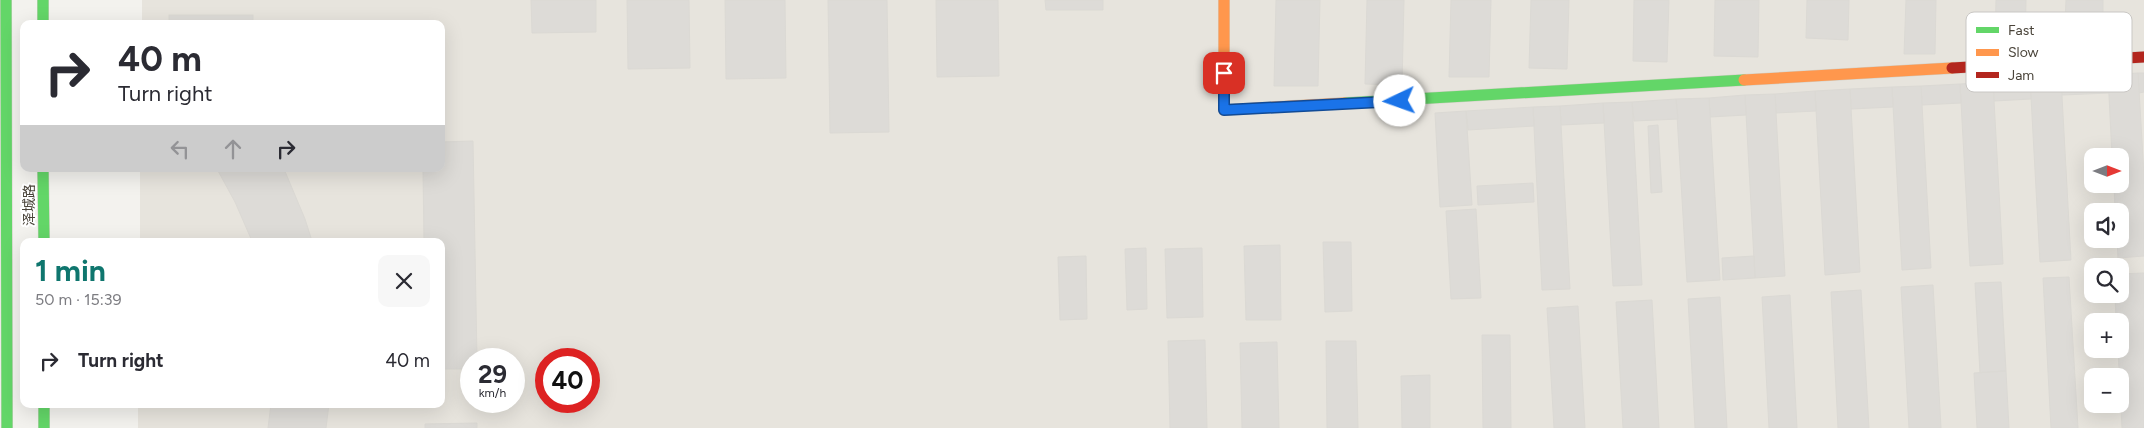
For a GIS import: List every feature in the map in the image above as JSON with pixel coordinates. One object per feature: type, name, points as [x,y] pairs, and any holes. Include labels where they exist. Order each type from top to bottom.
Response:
[{"type":"street","name":"泽城路","points":[[6,0],[7,428]]},
{"type":"street","points":[[43,0],[43,20]]},
{"type":"street","points":[[1224,0],[1224,110],[1966,68]]},
{"type":"street","name":"泽城路","points":[[44,172],[44,238]]},
{"type":"street","points":[[44,408],[44,428]]},
{"type":"shaded area","points":[[142,0],[2144,0],[2144,428],[138,428],[138,408],[445,408],[445,238],[140,238],[140,172],[445,172],[445,20],[142,20]]},
{"type":"building","points":[[531,0],[596,0],[596,32],[532,33]]},
{"type":"building","points":[[627,0],[689,0],[690,68],[628,69]]},
{"type":"building","points":[[725,0],[785,0],[786,78],[726,79]]},
{"type":"building","points":[[828,0],[887,0],[889,132],[830,133]]},
{"type":"building","points":[[936,0],[998,0],[999,76],[937,77]]},
{"type":"building","points":[[1045,0],[1103,0],[1103,10],[1046,10]]},
{"type":"building","points":[[1276,0],[1320,0],[1318,86],[1274,86]]},
{"type":"building","points":[[1367,0],[1404,0],[1402,85],[1365,84]]},
{"type":"building","points":[[1451,0],[1491,0],[1489,77],[1449,77]]},
{"type":"building","points":[[1531,0],[1569,0],[1567,69],[1529,68]]},
{"type":"building","points":[[1634,0],[1669,0],[1667,62],[1633,61]]},
{"type":"building","points":[[1715,0],[1759,0],[1758,57],[1714,56]]},
{"type":"building","points":[[1807,0],[1849,0],[1848,40],[1806,38]]},
{"type":"building","points":[[1906,0],[1936,0],[1935,54],[1904,54]]},
{"type":"building","points":[[1996,0],[2026,0],[2026,12],[1996,12]]},
{"type":"building","points":[[2066,0],[2103,0],[2103,12],[2066,12]]},
{"type":"building","points":[[169,15],[253,15],[253,20],[169,20]]},
{"type":"building","points":[[2132,73],[2138,73],[2144,175],[2144,256],[2118,258],[2117,248],[2129,248],[2129,203],[2115,203],[2114,193],[2129,193],[2129,148],[2112,148],[2109,92],[2132,92]]},
{"type":"building","points":[[2138,73],[2144,73],[2144,92],[2139,93]]},
{"type":"building","points":[[1960,84],[1966,84],[1966,92],[1994,92],[2003,264],[1970,266]]},
{"type":"building","points":[[1960,84],[1961,103],[1922,105],[1921,86]]},
{"type":"building","points":[[1921,86],[1931,268],[1902,270],[1892,87]]},
{"type":"building","points":[[1892,87],[1893,107],[1851,109],[1850,89]]},
{"type":"building","points":[[1850,89],[1860,272],[1825,275],[1815,91]]},
{"type":"building","points":[[1815,91],[1816,111],[1776,113],[1775,94]]},
{"type":"building","points":[[1994,92],[2031,92],[2031,99],[1994,101]]},
{"type":"building","points":[[2031,92],[2062,92],[2071,260],[2040,262]]},
{"type":"building","points":[[2062,92],[2109,93],[2062,95]]},
{"type":"building","points":[[1775,94],[1785,276],[1755,278],[1745,95]]},
{"type":"building","points":[[1745,95],[1746,115],[1710,117],[1709,98]]},
{"type":"building","points":[[1709,98],[1720,280],[1687,282],[1676,99]]},
{"type":"building","points":[[1676,99],[1678,119],[1634,121],[1632,102]]},
{"type":"building","points":[[1632,102],[1642,285],[1613,286],[1603,103]]},
{"type":"building","points":[[1603,103],[1604,123],[1561,125],[1560,106]]},
{"type":"building","points":[[1560,106],[1570,289],[1542,290],[1533,107]]},
{"type":"building","points":[[1533,107],[1534,126],[1468,130],[1466,111]]},
{"type":"building","points":[[1466,111],[1472,205],[1440,207],[1435,113]]},
{"type":"building","points":[[1658,125],[1662,192],[1651,193],[1648,126]]},
{"type":"building","points":[[473,141],[477,348],[460,348],[460,369],[445,369],[445,238],[424,238],[423,172],[445,172],[445,142]]},
{"type":"building","points":[[219,172],[285,172],[311,238],[251,238],[235,202]]},
{"type":"building","points":[[1533,183],[1534,202],[1478,205],[1477,186]]},
{"type":"building","points":[[1476,209],[1481,298],[1451,299],[1446,211]]},
{"type":"building","points":[[1323,242],[1351,242],[1352,311],[1325,312]]},
{"type":"building","points":[[1280,245],[1281,320],[1246,320],[1244,246]]},
{"type":"building","points":[[1146,248],[1147,309],[1127,310],[1125,249]]},
{"type":"building","points":[[1202,248],[1203,317],[1167,318],[1165,249]]},
{"type":"building","points":[[1086,256],[1087,319],[1060,320],[1058,257]]},
{"type":"building","points":[[1754,256],[1755,278],[1723,280],[1722,258]]},
{"type":"building","points":[[2144,273],[2144,428],[2122,428],[2121,413],[2129,413],[2129,368],[2119,368],[2118,358],[2129,358],[2129,313],[2116,313],[2115,303],[2129,303],[2129,274]]},
{"type":"building","points":[[2069,277],[2078,428],[2051,428],[2043,278]]},
{"type":"building","points":[[2001,282],[2006,371],[1980,373],[1975,283]]},
{"type":"building","points":[[1933,285],[1941,428],[1909,428],[1901,287]]},
{"type":"building","points":[[1861,290],[1869,428],[1838,428],[1831,292]]},
{"type":"building","points":[[1790,295],[1797,428],[1769,428],[1762,297]]},
{"type":"building","points":[[1720,297],[1727,428],[1695,428],[1688,299]]},
{"type":"building","points":[[1652,300],[1659,428],[1623,428],[1616,302]]},
{"type":"building","points":[[1578,306],[1585,428],[1554,428],[1547,308]]},
{"type":"building","points":[[1482,335],[1510,335],[1511,428],[1483,428]]},
{"type":"building","points":[[1205,340],[1207,428],[1170,428],[1168,341]]},
{"type":"building","points":[[1326,341],[1356,341],[1358,428],[1327,428]]},
{"type":"building","points":[[1277,342],[1279,428],[1242,428],[1240,343]]},
{"type":"building","points":[[2006,371],[2009,428],[1977,428],[1974,373]]},
{"type":"building","points":[[1430,375],[1430,428],[1402,428],[1401,376]]},
{"type":"building","points":[[270,408],[328,408],[326,428],[268,428]]},
{"type":"building","points":[[477,423],[477,428],[425,428],[425,424]]},
{"type":"traffic: fast","points":[[6,0],[7,428]]},
{"type":"traffic: fast","points":[[43,0],[43,20]]},
{"type":"traffic: fast","points":[[1345,103],[1744,80]]},
{"type":"traffic: fast","points":[[43,172],[44,238]]},
{"type":"traffic: fast","points":[[44,408],[44,428]]},
{"type":"traffic: slow","points":[[1224,0],[1224,110],[1345,103]]},
{"type":"traffic: slow","points":[[1744,80],[1952,68]]},
{"type":"traffic: jam","points":[[2132,58],[2144,57]]},
{"type":"traffic: jam","points":[[1952,68],[1966,67]]},
{"type":"route","points":[[1224,73],[1224,110],[1400,101]]}]
